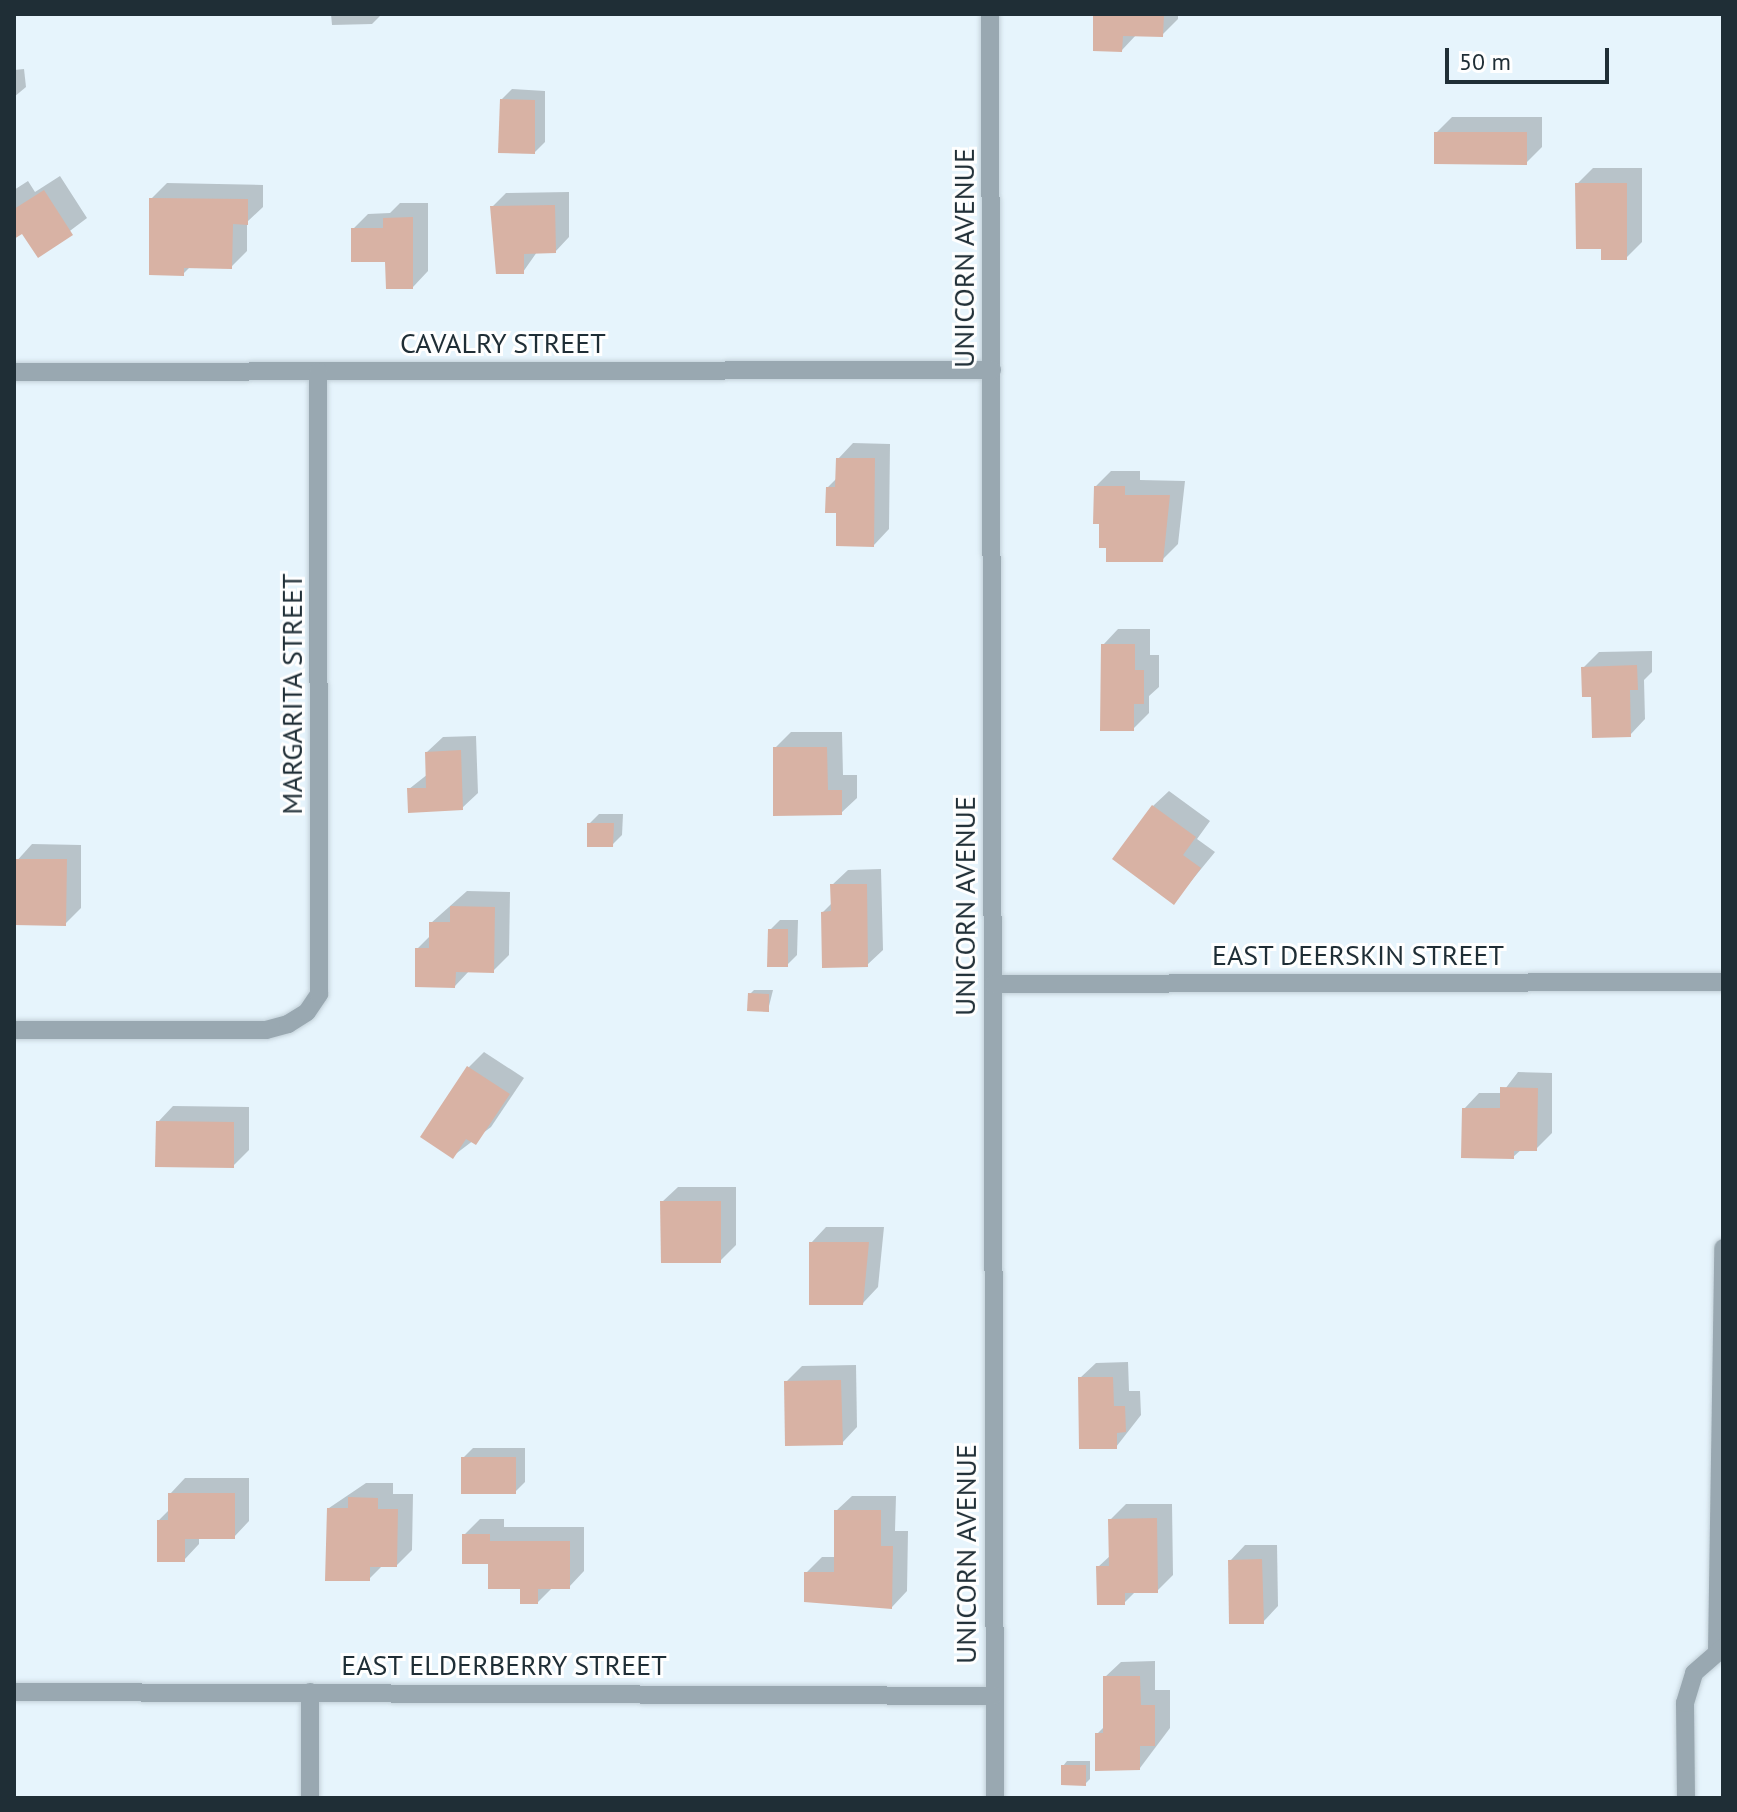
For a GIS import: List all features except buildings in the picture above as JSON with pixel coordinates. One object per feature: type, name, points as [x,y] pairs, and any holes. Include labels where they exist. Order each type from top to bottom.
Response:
[{"type":"street","name":"UNICORN AVENUE","points":[[990,14],[995,1798]]},
{"type":"street","name":"CAVALRY STREET","points":[[14,372],[992,370]]},
{"type":"street","name":"MARGARITA STREET","points":[[14,1030],[266,1030],[307,1012],[322,977],[318,372]]},
{"type":"street","name":"EAST DEERSKIN STREET","points":[[993,984],[1723,982]]},
{"type":"street","points":[[1686,1798],[1685,1703],[1694,1673],[1720,1649],[1723,1248]]},
{"type":"street","name":"EAST ELDERBERRY STREET","points":[[14,1692],[994,1696]]},
{"type":"street","points":[[310,1692],[310,1798]]}]
